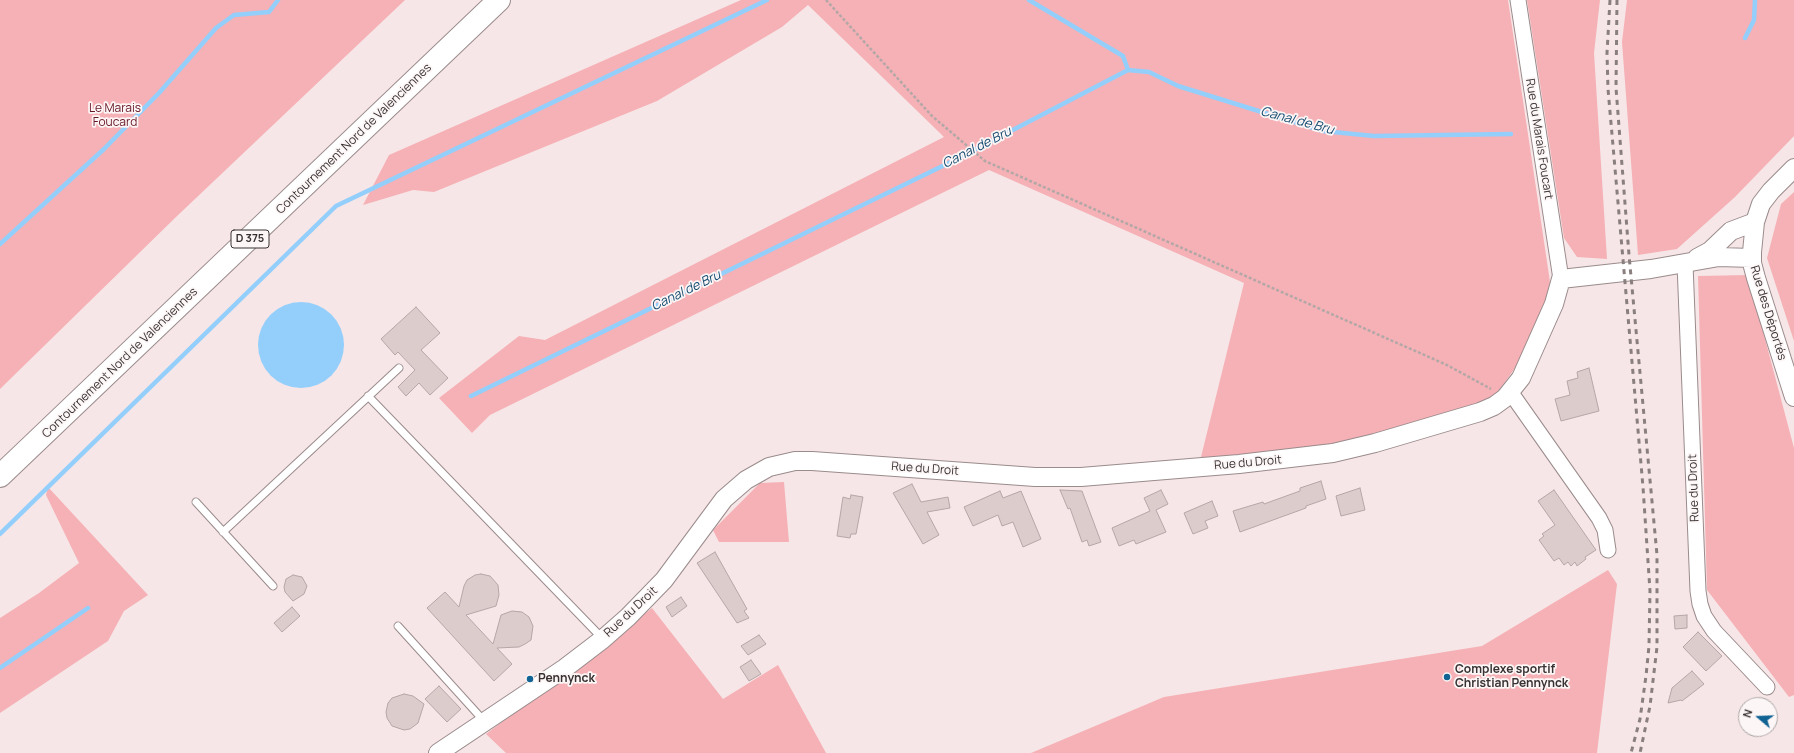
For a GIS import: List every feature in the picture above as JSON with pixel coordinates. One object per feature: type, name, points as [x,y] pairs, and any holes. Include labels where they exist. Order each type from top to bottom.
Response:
[{"type":"main road","name":"Contournement Nord de Valenciennes","points":[[0,476],[498,0]]},
{"type":"street","name":"Rue du Marais Foucart","points":[[1518,0],[1561,278]]},
{"type":"street","name":"Rue des Déportés","points":[[1794,168],[1771,191],[1761,204],[1755,222],[1752,258],[1756,278],[1794,397]]},
{"type":"street","points":[[1685,264],[1710,251],[1731,231],[1755,222]]},
{"type":"street","points":[[1561,278],[1651,269],[1719,257],[1752,258]]},
{"type":"street","name":"Rue du Droit","points":[[1685,264],[1698,591],[1700,604],[1704,616],[1714,631],[1767,687]]},
{"type":"street","name":"Rue du Droit","points":[[438,753],[565,668],[603,639],[628,617],[664,580],[713,513],[731,492],[754,474],[778,464],[795,461],[812,461],[1046,477],[1104,476],[1310,457],[1359,447],[1480,412],[1494,406],[1508,395],[1521,378],[1554,304],[1561,278]]},
{"type":"street","points":[[1508,395],[1599,518],[1605,530],[1608,550]]},
{"type":"lane","points":[[223,532],[399,368]]},
{"type":"lane","points":[[368,396],[603,639]]},
{"type":"lane","points":[[196,502],[273,586]]},
{"type":"lane","points":[[398,626],[484,721]]},
{"type":"path","points":[[826,0],[932,116],[977,156],[1001,169],[1447,365],[1508,395]]},
{"type":"green space","name":"Le Marais Foucard","points":[[0,0],[405,0],[176,217],[0,389]]},
{"type":"green space","points":[[741,0],[1508,0],[1550,282],[1545,306],[1521,360],[1494,397],[1467,409],[1355,442],[1200,461],[1244,283],[989,170],[490,415],[472,433],[439,398],[519,336],[545,340],[944,137],[808,5],[782,27],[657,101],[434,192],[413,190],[363,205],[389,155]]},
{"type":"green space","points":[[1527,0],[1600,0],[1594,53],[1607,259],[1577,257],[1564,238]]},
{"type":"green space","points":[[1627,0],[1794,0],[1794,136],[1735,197],[1677,249],[1638,255],[1622,42]]},
{"type":"green space","points":[[1794,192],[1794,341],[1767,258],[1781,204]]},
{"type":"green space","points":[[1748,275],[1794,448],[1794,695],[1789,697],[1707,590],[1698,276]]},
{"type":"green space","points":[[784,482],[789,542],[719,542],[713,530],[760,483]]},
{"type":"green space","points":[[48,487],[148,595],[124,611],[108,641],[0,713],[0,618],[39,593],[79,563],[46,495]]},
{"type":"green space","name":"Complexe sportif Christian Pennynck","points":[[1608,570],[1617,584],[1597,753],[1031,753],[1164,697],[1482,646]]},
{"type":"green space","points":[[652,608],[723,699],[778,665],[826,753],[506,753],[486,734]]},
{"type":"water","points":[[301,302],[309,303],[325,309],[337,321],[343,337],[343,353],[337,369],[325,381],[309,387],[301,388],[293,387],[277,381],[265,369],[259,353],[258,345],[259,337],[265,321],[277,309],[293,303]]},
{"type":"building","points":[[416,307],[440,333],[421,350],[448,378],[430,395],[419,383],[406,396],[398,387],[415,370],[398,352],[395,355],[381,339]]},
{"type":"building","points":[[1589,368],[1599,411],[1561,421],[1555,399],[1570,395],[1567,381],[1578,378],[1577,372]]},
{"type":"building","points":[[1321,481],[1326,499],[1306,506],[1306,508],[1240,532],[1233,511],[1263,502],[1264,504],[1300,491],[1300,488]]},
{"type":"building","points":[[912,484],[921,502],[948,497],[950,508],[927,512],[939,535],[923,544],[893,493]]},
{"type":"building","points":[[1360,488],[1365,510],[1341,516],[1336,496]]},
{"type":"building","points":[[1060,490],[1082,491],[1101,542],[1089,546],[1087,540],[1082,542],[1070,508],[1068,509]]},
{"type":"building","points":[[1161,490],[1168,504],[1156,510],[1166,532],[1136,544],[1134,540],[1119,546],[1112,528],[1150,511],[1144,498]]},
{"type":"building","points":[[1554,490],[1596,550],[1585,557],[1586,559],[1577,566],[1575,562],[1571,566],[1568,562],[1564,565],[1559,558],[1554,561],[1539,540],[1544,536],[1542,534],[1555,525],[1538,501]]},
{"type":"building","points":[[1000,491],[1003,498],[1021,491],[1041,539],[1023,547],[1013,522],[1002,526],[998,515],[973,526],[964,507]]},
{"type":"building","points":[[851,495],[863,497],[856,534],[851,534],[850,538],[837,536],[843,497],[850,499]]},
{"type":"building","points":[[1212,501],[1218,516],[1205,521],[1208,528],[1193,534],[1184,513]]},
{"type":"building","points":[[715,552],[747,609],[744,611],[749,618],[737,623],[697,563]]},
{"type":"building","points":[[481,574],[490,576],[498,585],[499,595],[496,606],[466,615],[493,644],[501,615],[512,611],[522,612],[529,617],[533,626],[531,640],[525,644],[519,647],[497,648],[512,664],[494,681],[427,608],[445,592],[459,607],[467,580],[475,575]]},
{"type":"building","points":[[293,575],[302,577],[307,586],[304,594],[293,601],[285,592],[284,587],[286,579]]},
{"type":"building","points":[[681,597],[687,606],[672,617],[666,607]]},
{"type":"building","points":[[292,607],[300,616],[282,632],[274,623]]},
{"type":"building","points":[[1687,615],[1687,628],[1675,629],[1674,616]]},
{"type":"building","points":[[1698,632],[1722,656],[1706,671],[1683,647]]},
{"type":"building","points":[[759,635],[766,644],[748,655],[741,646]]},
{"type":"building","points":[[751,660],[761,674],[749,681],[740,667]]},
{"type":"building","points":[[1692,671],[1704,684],[1682,701],[1668,703],[1672,688]]},
{"type":"building","points":[[439,686],[461,709],[447,722],[425,699]]},
{"type":"building","points":[[404,694],[413,696],[424,704],[418,723],[410,729],[404,730],[392,726],[387,718],[386,712],[388,703],[392,698]]},
{"type":"waterway","points":[[0,244],[104,149],[159,93],[216,28],[234,15],[269,12],[278,0]]},
{"type":"waterway","points":[[0,534],[336,206],[767,0]]},
{"type":"waterway","points":[[1029,0],[1123,56],[1128,70]]},
{"type":"waterway","name":"Canal de Bru","points":[[1745,38],[1754,20],[1755,0]]},
{"type":"waterway","name":"Canal de Bru","points":[[471,396],[961,157],[1128,70],[1149,72],[1178,86],[1323,131],[1374,136],[1511,134]]},
{"type":"waterway","name":"Canal de Bru","points":[[0,668],[88,608]]},
{"type":"railway","points":[[1610,0],[1607,53],[1608,89],[1643,487],[1650,591],[1649,646],[1646,676],[1640,719],[1631,753]]},
{"type":"railway","points":[[1617,0],[1616,88],[1629,255],[1657,555],[1657,647],[1650,706],[1640,753]]},
{"type":"place","name":"Complexe sportif Christian Pennynck","points":[[1447,677]]},
{"type":"place","name":"Pennynck","points":[[530,679]]}]
